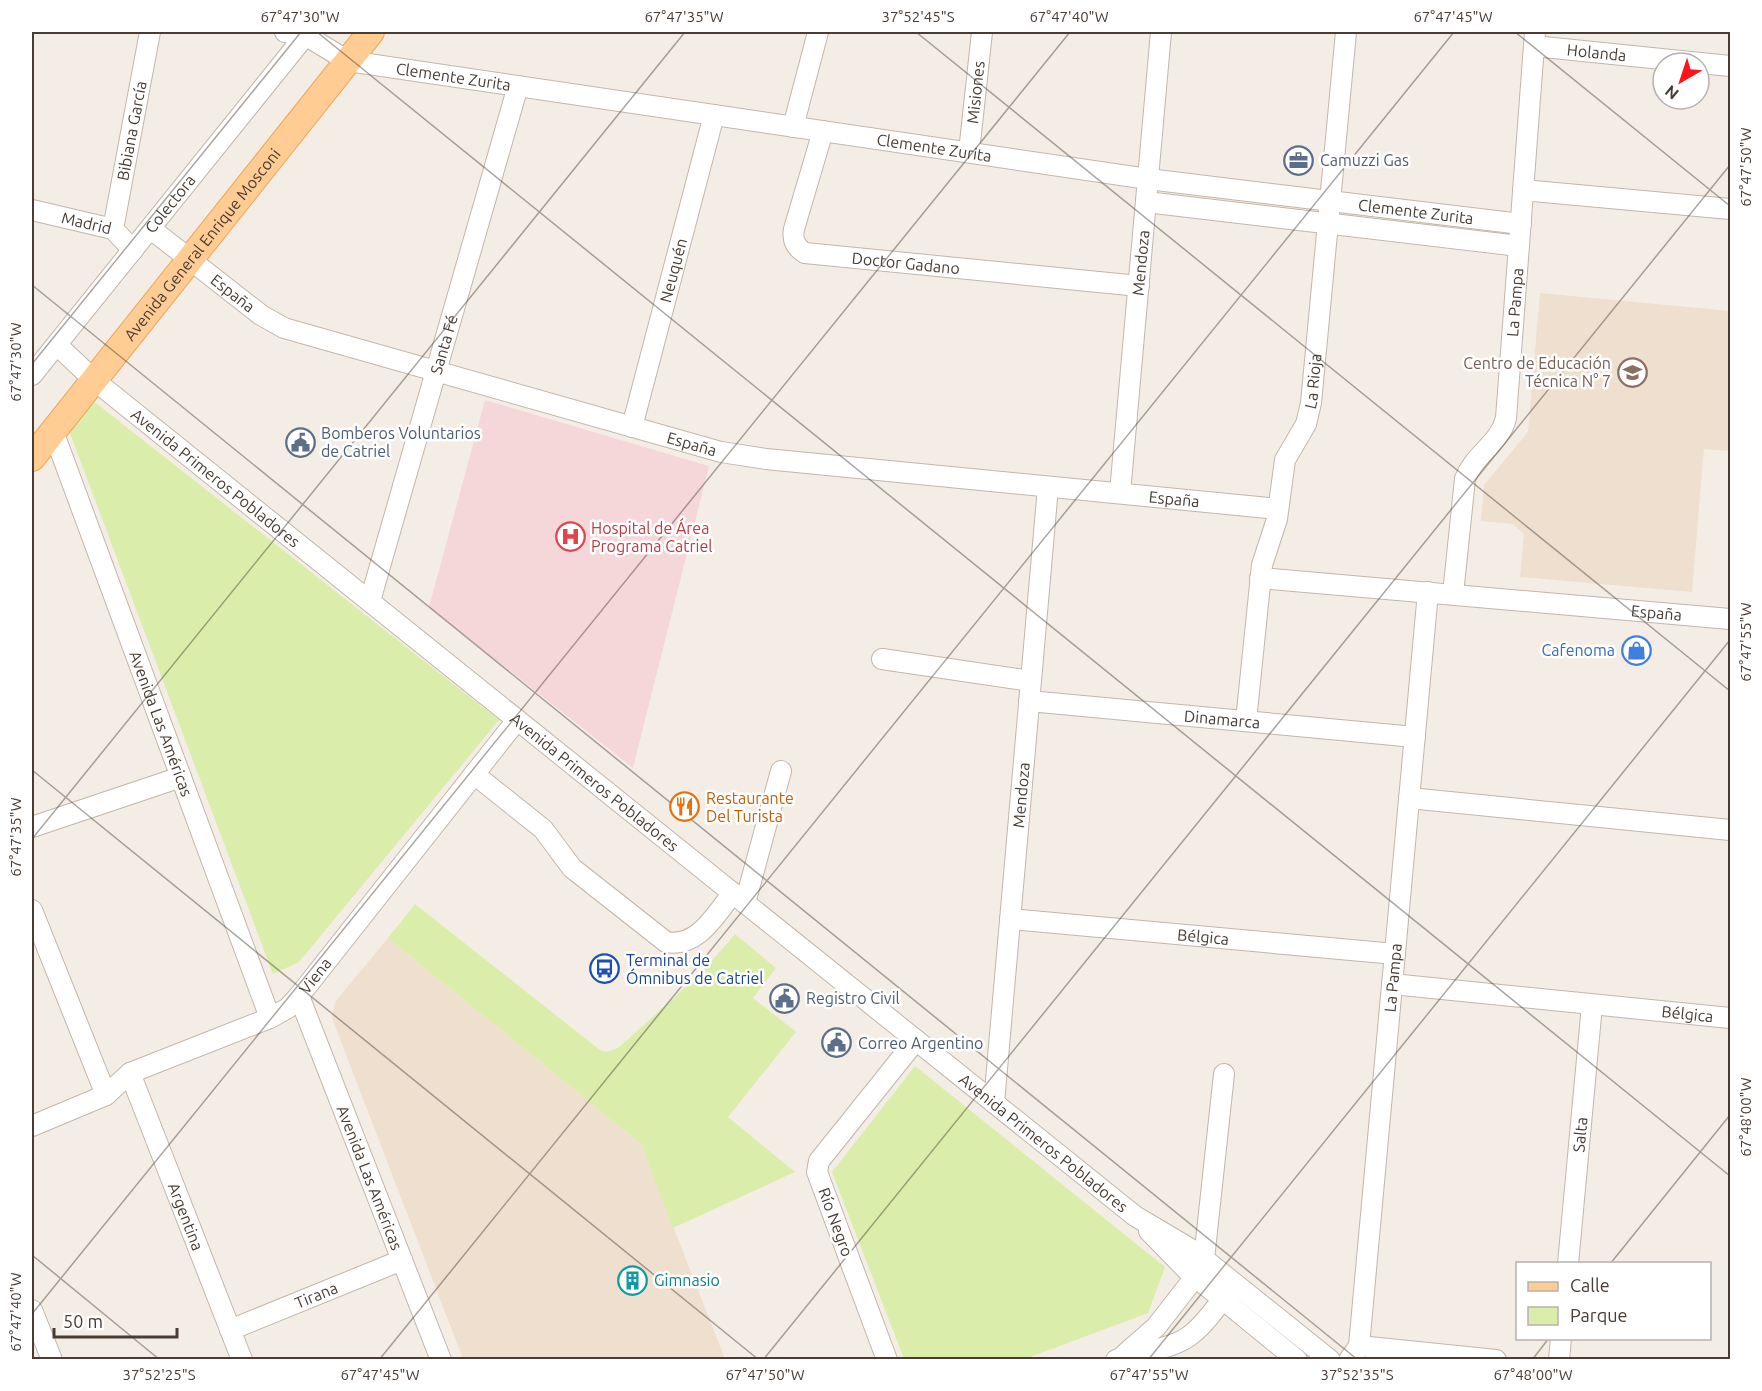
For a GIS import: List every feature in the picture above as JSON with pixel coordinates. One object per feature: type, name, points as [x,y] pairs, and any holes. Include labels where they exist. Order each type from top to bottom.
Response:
[{"type":"main road","name":"Avenida General Enrique Mosconi","points":[[32,458],[371,32]]},
{"type":"street","name":"Bibiana García","points":[[113,229],[150,32]]},
{"type":"street","points":[[285,32],[306,33],[348,61]]},
{"type":"street","points":[[793,126],[818,32]]},
{"type":"street","name":"Misiones","points":[[969,152],[982,32]]},
{"type":"street","name":"Mendoza","points":[[1120,493],[1161,32]]},
{"type":"street","name":"La Rioja","points":[[1246,721],[1264,553],[1274,528],[1284,460],[1310,414],[1346,32]]},
{"type":"street","name":"Colectora","points":[[32,375],[306,33]]},
{"type":"street","name":"Holanda","points":[[1534,39],[1731,66]]},
{"type":"street","name":"La Pampa","points":[[1453,594],[1465,479],[1473,463],[1500,435],[1506,418],[1534,39]]},
{"type":"street","name":"Clemente Zurita","points":[[348,61],[1148,179],[1521,224]]},
{"type":"street","name":"Santa Fé","points":[[370,601],[518,86]]},
{"type":"street","name":"Neuquén","points":[[632,426],[714,115]]},
{"type":"street","name":"Doctor Gadano","points":[[824,131],[794,229],[794,243],[805,254],[1139,286]]},
{"type":"street","points":[[1523,190],[1731,209]]},
{"type":"street","name":"Clemente Zurita","points":[[1146,202],[1519,246]]},
{"type":"street","name":"Madrid","points":[[32,210],[113,229],[133,250]]},
{"type":"street","name":"España","points":[[151,229],[272,322],[298,333],[721,452],[751,458],[1278,509]]},
{"type":"street","name":"Avenida Primeros Pobladores","points":[[57,345],[94,380],[1135,1216],[1184,1245],[1210,1264],[1330,1359]]},
{"type":"street","name":"Avenida Las Américas","points":[[53,431],[270,1018]]},
{"type":"street","name":"Mendoza","points":[[994,1103],[1048,487]]},
{"type":"street","name":"España","points":[[1260,578],[1731,619]]},
{"type":"street","name":"La Pampa","points":[[1354,1353],[1395,954],[1428,592]]},
{"type":"street","points":[[882,659],[1031,681]]},
{"type":"street","name":"Dinamarca","points":[[1029,701],[1415,737]]},
{"type":"street","name":"Viena","points":[[32,1126],[106,1095],[130,1073],[282,1012],[299,996],[516,720]]},
{"type":"street","points":[[474,774],[543,829],[572,868],[666,942],[683,943],[693,939],[739,898],[781,771]]},
{"type":"street","points":[[32,827],[181,777]]},
{"type":"street","points":[[1409,798],[1731,830]]},
{"type":"street","points":[[32,910],[106,1095]]},
{"type":"street","name":"Bélgica","points":[[1010,919],[1395,954]]},
{"type":"street","name":"Bélgica","points":[[1392,984],[1731,1018]]},
{"type":"street","name":"Avenida Las Américas","points":[[299,996],[441,1359]]},
{"type":"street","name":"Salta","points":[[1568,1262],[1592,1005]]},
{"type":"street","name":"Río Negro","points":[[887,1359],[817,1172],[819,1161],[916,1040]]},
{"type":"street","name":"Argentina","points":[[130,1073],[242,1359]]},
{"type":"street","points":[[1119,1359],[1156,1328],[1195,1277],[1210,1264],[1224,1074]]},
{"type":"street","name":"Avenida Primeros Pobladores","points":[[1135,1216],[1195,1277],[1297,1359]]},
{"type":"street","name":"Tirana","points":[[230,1330],[402,1260]]},
{"type":"street","points":[[1119,1359],[1184,1340],[1200,1326],[1235,1284]]},
{"type":"street","points":[[32,1310],[52,1359]]},
{"type":"street","points":[[1559,1359],[1561,1340]]},
{"type":"street","points":[[1354,1353],[1496,1359]]},
{"type":"shaded area","points":[[1540,293],[1730,311],[1730,451],[1704,449],[1692,592],[1520,577],[1524,534],[1513,524],[1481,521],[1484,485],[1528,432]]},
{"type":"shaded area","name":"Hospital de Área Programa Catriel","points":[[485,400],[709,466],[633,768],[429,607]]},
{"type":"shaded area","points":[[388,938],[641,1144],[725,1359],[463,1359],[332,1018],[335,1002]]},
{"type":"green space","points":[[92,400],[499,720],[299,962],[273,974],[68,428]]},
{"type":"green space","points":[[415,904],[600,1050],[606,1052],[618,1048],[664,1007],[708,965],[735,934],[776,968],[753,998],[796,1032],[728,1117],[795,1172],[673,1228],[641,1144],[388,938]]},
{"type":"green space","points":[[915,1066],[1165,1267],[1148,1313],[1025,1359],[904,1359],[832,1172]]},
{"type":"place","name":"Camuzzi Gas","points":[[1299,160]]},
{"type":"place","name":"Centro de Educación Técnica N° 7","points":[[1632,372]]},
{"type":"place","name":"Bomberos Voluntarios de Catriel","points":[[300,442]]},
{"type":"place","name":"Hospital de Área Programa Catriel","points":[[570,537]]},
{"type":"place","name":"Cafenoma","points":[[1636,650]]},
{"type":"place","name":"Restaurante Del Turista","points":[[685,807]]},
{"type":"place","name":"Terminal de Ómnibus de Catriel","points":[[605,969]]},
{"type":"place","name":"Registro Civil","points":[[785,998]]},
{"type":"place","name":"Correo Argentino","points":[[837,1043]]},
{"type":"place","name":"Gimnasio","points":[[633,1280]]}]
